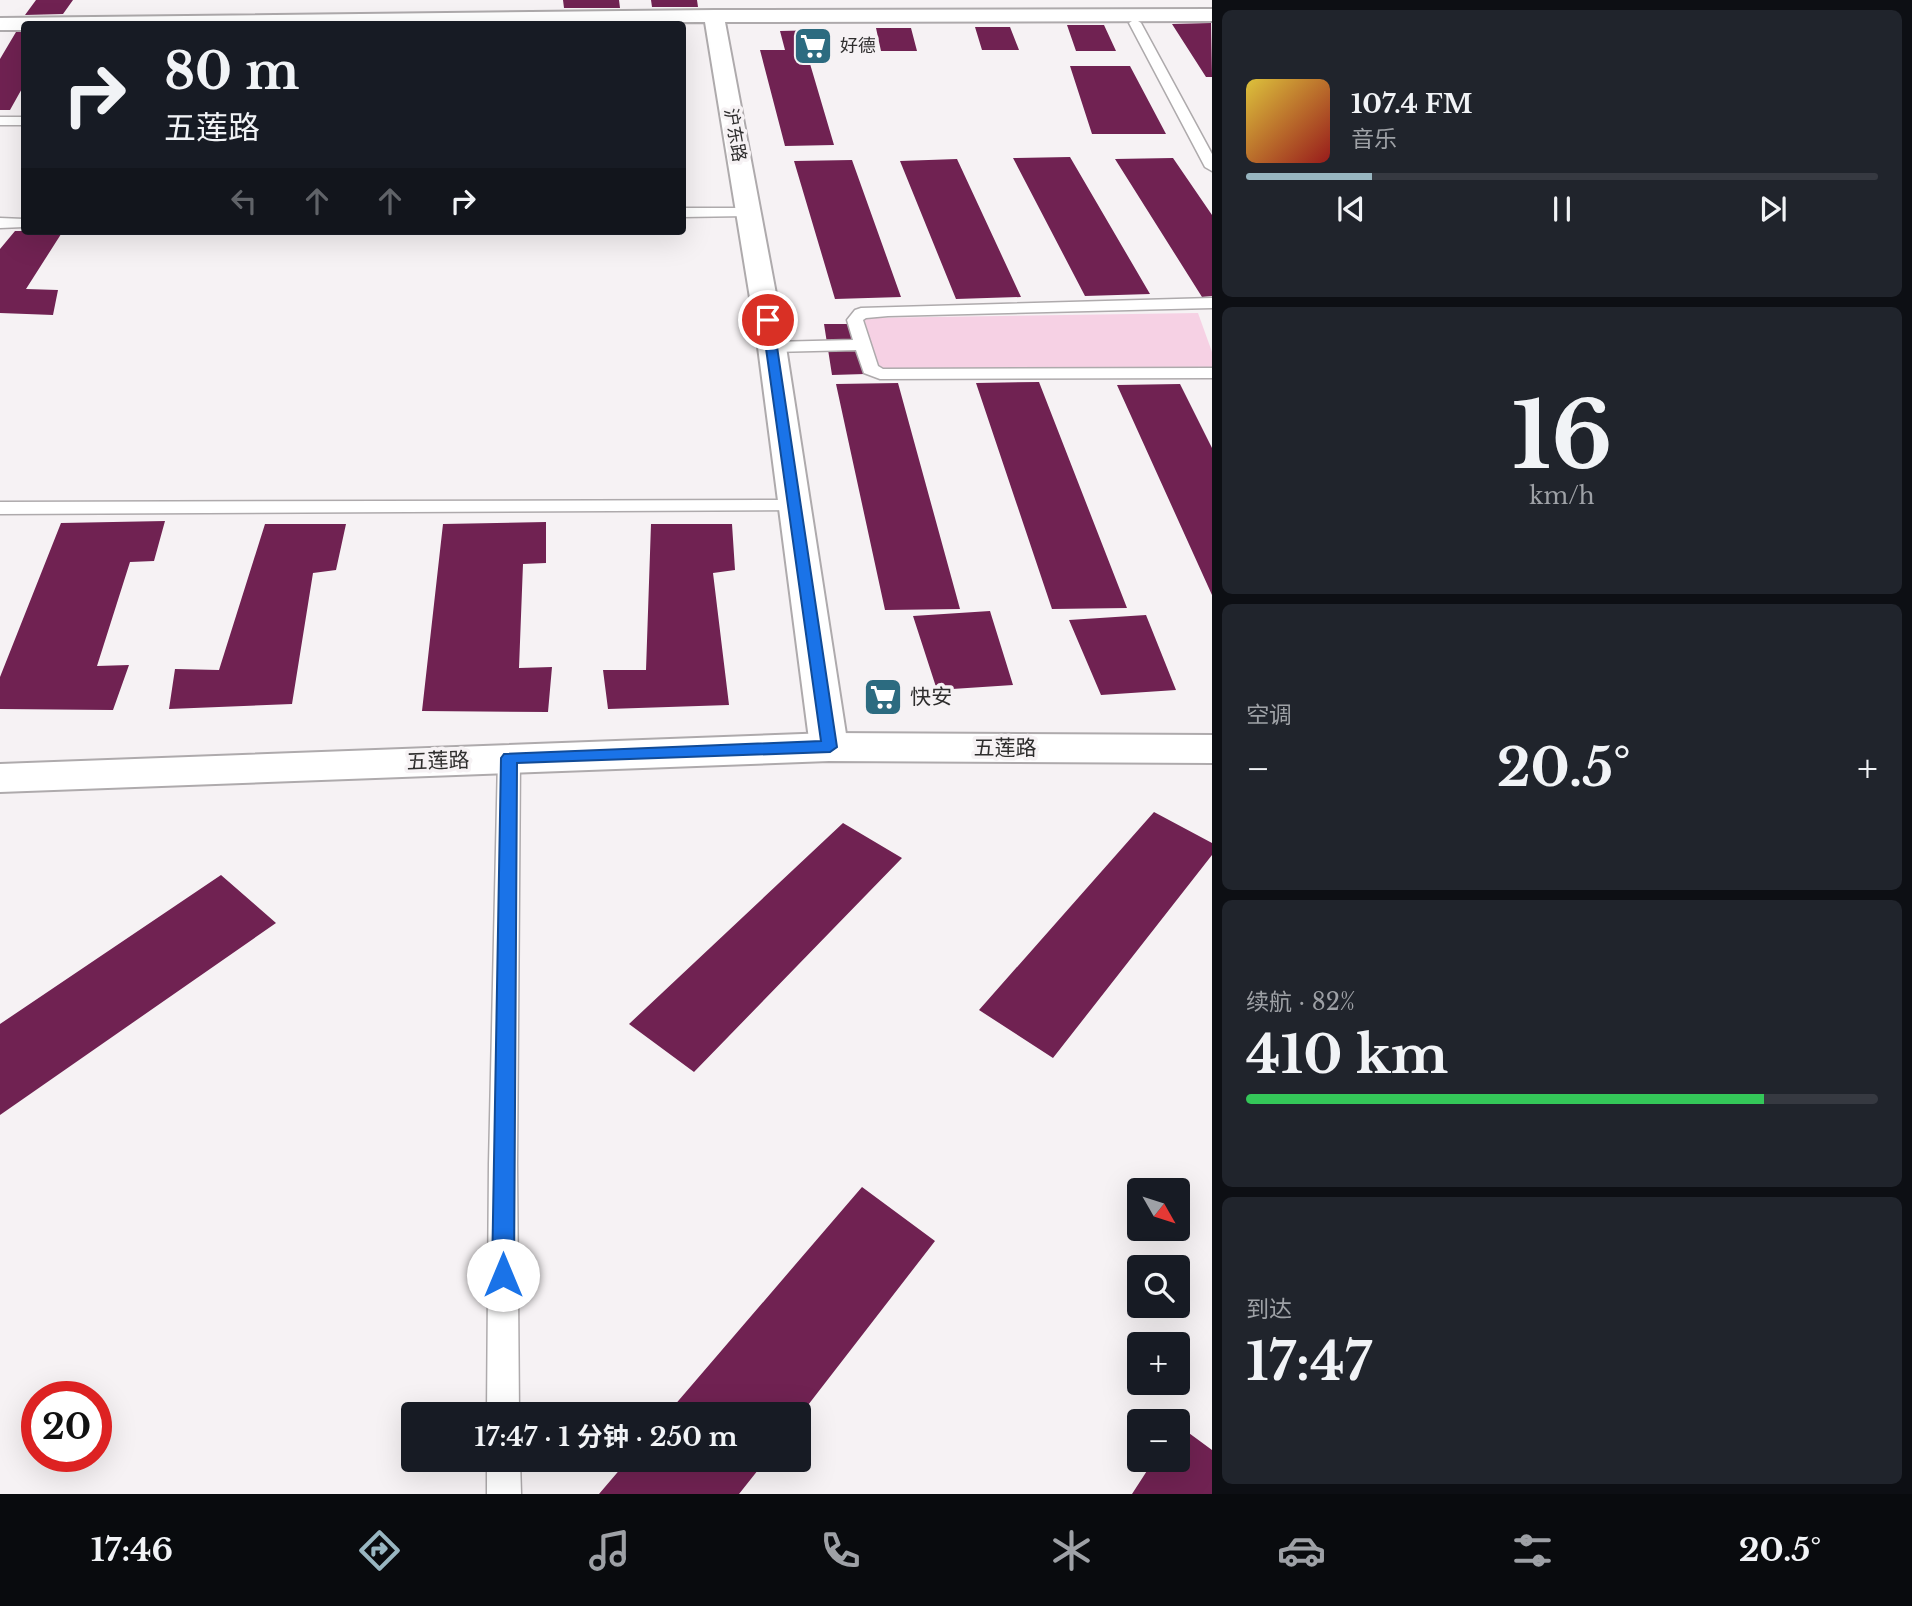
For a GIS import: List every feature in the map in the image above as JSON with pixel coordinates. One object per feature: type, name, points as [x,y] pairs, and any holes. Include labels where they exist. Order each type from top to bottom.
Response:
[{"type":"street","points":[[268,21],[714,16],[1212,15]]},
{"type":"street","name":"沪东路","points":[[714,16],[772,346],[830,747]]},
{"type":"street","points":[[0,24],[21,24]]},
{"type":"street","name":"五莲路","points":[[0,778],[830,747],[1212,749]]},
{"type":"lane","points":[[1135,23],[1212,167]]},
{"type":"lane","points":[[0,121],[21,121]]},
{"type":"lane","points":[[686,213],[748,212]]},
{"type":"lane","points":[[0,223],[21,223]]},
{"type":"lane","points":[[1212,303],[861,313],[855,320],[870,369],[880,374],[1212,373]]},
{"type":"lane","points":[[772,346],[862,345]]},
{"type":"lane","points":[[0,508],[795,506]]},
{"type":"lane","points":[[503,1402],[503,1164],[509,758]]},
{"type":"lane","points":[[504,1472],[504,1494]]},
{"type":"shaded area","points":[[1198,313],[1212,352],[1212,367],[878,369],[864,318]]},
{"type":"building","points":[[36,0],[73,0],[63,14],[25,15]]},
{"type":"building","points":[[563,0],[619,0],[620,8],[564,8]]},
{"type":"building","points":[[651,0],[697,0],[698,7],[652,7]]},
{"type":"building","points":[[1211,23],[1212,77],[1206,77],[1172,24]]},
{"type":"building","points":[[1067,25],[1104,25],[1116,51],[1076,51]]},
{"type":"building","points":[[975,27],[1010,27],[1019,50],[982,50]]},
{"type":"building","points":[[876,28],[911,28],[917,51],[881,51]]},
{"type":"building","points":[[822,30],[831,57],[808,57],[834,145],[785,146],[760,50],[785,50],[780,31]]},
{"type":"building","points":[[16,32],[21,32],[21,90],[10,110],[0,110],[0,59]]},
{"type":"building","points":[[1070,66],[1130,66],[1166,134],[1092,134]]},
{"type":"building","points":[[1070,157],[1150,294],[1085,296],[1013,158]]},
{"type":"building","points":[[1173,158],[1212,215],[1212,296],[1202,297],[1115,159]]},
{"type":"building","points":[[957,159],[1021,297],[956,299],[900,161]]},
{"type":"building","points":[[852,160],[901,297],[835,299],[794,161]]},
{"type":"building","points":[[15,231],[21,231],[21,235],[60,235],[26,289],[58,290],[53,315],[0,313],[0,249]]},
{"type":"building","points":[[824,324],[850,324],[865,374],[832,375]]},
{"type":"building","points":[[1039,382],[1127,608],[1052,609],[976,383]]},
{"type":"building","points":[[898,383],[960,609],[885,610],[836,384]]},
{"type":"building","points":[[1180,384],[1212,448],[1212,595],[1117,385]]},
{"type":"building","points":[[165,521],[154,561],[130,562],[97,666],[129,665],[113,710],[0,709],[0,677],[61,523]]},
{"type":"building","points":[[546,522],[546,563],[523,564],[519,668],[552,667],[548,712],[422,711],[443,524]]},
{"type":"building","points":[[265,524],[346,524],[336,570],[313,573],[292,704],[169,709],[175,669],[219,670]]},
{"type":"building","points":[[651,524],[732,524],[735,570],[713,573],[729,705],[608,709],[603,670],[646,670]]},
{"type":"building","points":[[990,611],[1013,685],[937,690],[913,616]]},
{"type":"building","points":[[1146,615],[1176,690],[1101,695],[1069,620]]},
{"type":"building","points":[[1154,812],[1212,843],[1212,855],[1053,1058],[979,1010]]},
{"type":"building","points":[[843,823],[902,858],[694,1072],[629,1024]]},
{"type":"building","points":[[221,875],[276,923],[0,1115],[0,1024]]},
{"type":"building","points":[[862,1187],[935,1241],[810,1402],[677,1402]]},
{"type":"building","points":[[1190,1434],[1212,1450],[1212,1494],[1132,1494],[1146,1472],[1190,1472]]},
{"type":"building","points":[[618,1472],[756,1472],[739,1494],[599,1494]]},
{"type":"place","name":"好德","points":[[813,46]]},
{"type":"place","name":"快安","points":[[883,697]]},
{"type":"route","points":[[503,1275],[509,758],[830,747],[768,320]]}]
